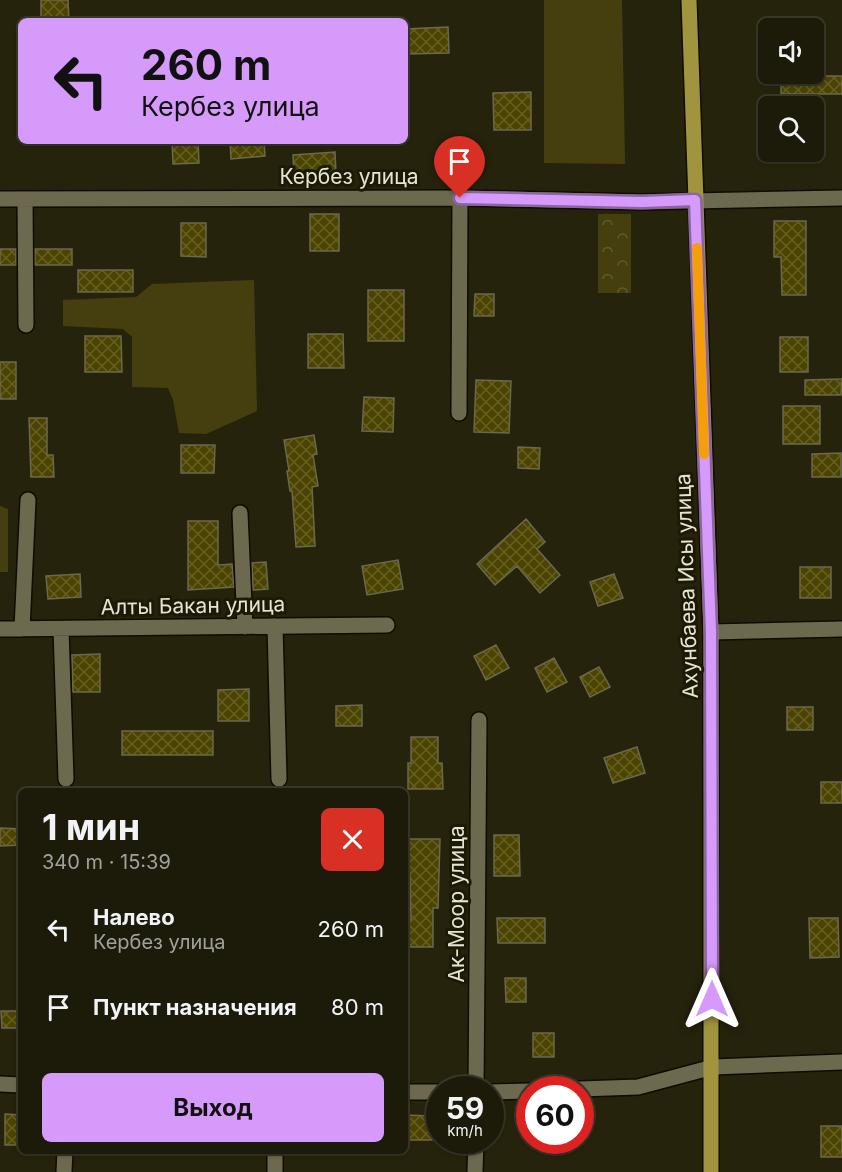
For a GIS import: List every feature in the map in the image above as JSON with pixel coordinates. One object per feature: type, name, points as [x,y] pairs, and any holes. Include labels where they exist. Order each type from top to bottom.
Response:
[{"type":"main road","name":"Ахунбаева Исы улица","points":[[689,0],[711,632],[713,1067],[711,1172]]},
{"type":"street","name":"Кербез улица","points":[[0,199],[460,198],[642,202],[842,198]]},
{"type":"street","points":[[459,413],[460,198]]},
{"type":"street","points":[[25,199],[26,325]]},
{"type":"street","points":[[22,629],[28,500]]},
{"type":"street","points":[[240,513],[246,627]]},
{"type":"street","name":"Алты Бакан улица","points":[[0,629],[387,625]]},
{"type":"street","points":[[275,626],[279,779]]},
{"type":"street","points":[[61,629],[66,779]]},
{"type":"street","points":[[711,632],[842,629]]},
{"type":"street","name":"Ак-Моор улица","points":[[476,1076],[479,720]]},
{"type":"street","points":[[594,1089],[638,1087],[713,1067],[842,1062]]},
{"type":"street","points":[[0,1084],[18,1084]]},
{"type":"street","points":[[408,1092],[426,1092]]},
{"type":"street","points":[[64,1172],[65,1154]]},
{"type":"street","points":[[275,1154],[275,1172]]},
{"type":"street","points":[[476,1154],[476,1172]]},
{"type":"green space","points":[[544,0],[622,0],[625,164],[544,163]]},
{"type":"green space","points":[[598,214],[631,214],[631,293],[598,293]]},
{"type":"green space","points":[[254,280],[257,411],[206,434],[179,433],[173,400],[168,388],[132,387],[132,337],[123,329],[63,326],[63,300],[136,297],[152,284]]},
{"type":"green space","points":[[0,506],[8,509],[8,572],[0,572]]},
{"type":"building","points":[[41,0],[68,0],[69,18],[41,18]]},
{"type":"building","points":[[448,27],[449,53],[408,54],[408,29]]},
{"type":"building","points":[[824,76],[842,76],[842,94],[781,94],[781,84],[824,84]]},
{"type":"building","points":[[531,92],[531,130],[494,130],[493,93]]},
{"type":"building","points":[[172,144],[198,144],[199,163],[173,164]]},
{"type":"building","points":[[230,144],[264,144],[265,156],[231,159]]},
{"type":"building","points":[[335,152],[336,174],[294,177],[293,155]]},
{"type":"building","points":[[310,214],[339,214],[339,251],[310,251]]},
{"type":"building","points":[[774,221],[806,221],[806,295],[782,295],[781,257],[774,257]]},
{"type":"building","points":[[181,223],[206,223],[206,257],[181,256]]},
{"type":"building","points":[[0,249],[16,249],[16,265],[0,265]]},
{"type":"building","points":[[35,249],[72,249],[72,265],[35,265]]},
{"type":"building","points":[[78,270],[133,270],[133,292],[78,292]]},
{"type":"building","points":[[368,290],[404,290],[404,341],[368,341]]},
{"type":"building","points":[[475,294],[494,294],[494,316],[474,316]]},
{"type":"building","points":[[308,334],[343,334],[344,368],[308,368]]},
{"type":"building","points":[[85,336],[121,336],[122,372],[85,372]]},
{"type":"building","points":[[780,337],[808,337],[808,372],[780,372]]},
{"type":"building","points":[[0,362],[16,362],[16,399],[0,399]]},
{"type":"building","points":[[842,379],[841,395],[805,395],[805,380]]},
{"type":"building","points":[[476,380],[511,381],[509,433],[474,432]]},
{"type":"building","points":[[364,397],[394,398],[393,432],[362,431]]},
{"type":"building","points":[[783,406],[820,406],[820,444],[783,444]]},
{"type":"building","points":[[29,418],[47,418],[47,455],[53,455],[54,477],[31,477]]},
{"type":"building","points":[[314,435],[317,454],[313,455],[318,486],[312,487],[315,546],[296,547],[292,491],[290,491],[284,440]]},
{"type":"building","points":[[181,445],[215,445],[214,473],[181,473]]},
{"type":"building","points":[[518,447],[540,448],[539,469],[518,468]]},
{"type":"building","points":[[841,453],[841,477],[812,477],[812,454]]},
{"type":"building","points":[[526,519],[545,542],[537,549],[560,575],[540,593],[517,566],[495,585],[477,564]]},
{"type":"building","points":[[188,521],[218,521],[218,565],[232,564],[234,587],[188,590]]},
{"type":"building","points":[[398,560],[403,589],[367,595],[362,566]]},
{"type":"building","points":[[266,562],[268,589],[253,590],[252,563]]},
{"type":"building","points":[[800,567],[831,567],[831,598],[800,598]]},
{"type":"building","points":[[80,574],[81,597],[48,599],[46,576]]},
{"type":"building","points":[[614,574],[623,598],[598,606],[590,582]]},
{"type":"building","points":[[496,645],[509,668],[486,680],[474,656]]},
{"type":"building","points":[[100,654],[100,692],[73,692],[72,655]]},
{"type":"building","points":[[554,658],[567,682],[547,692],[535,668]]},
{"type":"building","points":[[599,667],[610,687],[590,697],[580,677]]},
{"type":"building","points":[[249,689],[249,721],[218,721],[218,690]]},
{"type":"building","points":[[362,705],[362,726],[336,726],[336,706]]},
{"type":"building","points":[[787,707],[813,707],[813,730],[787,730]]},
{"type":"building","points":[[122,731],[213,731],[213,755],[122,755]]},
{"type":"building","points":[[411,737],[438,737],[438,763],[442,763],[443,789],[408,789]]},
{"type":"building","points":[[637,747],[645,773],[613,783],[604,758]]},
{"type":"building","points":[[821,782],[842,782],[842,803],[821,803]]},
{"type":"building","points":[[0,828],[18,829],[18,845],[0,846]]},
{"type":"building","points":[[494,835],[519,835],[520,876],[494,876]]},
{"type":"building","points":[[408,839],[440,839],[438,908],[433,908],[433,947],[408,947],[408,920],[411,920],[410,875],[408,875]]},
{"type":"building","points":[[497,918],[545,918],[545,943],[498,943]]},
{"type":"building","points":[[809,918],[838,918],[839,957],[810,958]]},
{"type":"building","points":[[505,978],[526,978],[526,1002],[506,1002]]},
{"type":"building","points":[[1,1011],[18,1011],[18,1028],[2,1028]]},
{"type":"building","points":[[533,1033],[554,1033],[554,1057],[533,1057]]},
{"type":"building","points":[[5,1114],[18,1115],[18,1145],[5,1145]]},
{"type":"building","points":[[408,1115],[426,1116],[426,1140],[408,1140]]},
{"type":"building","points":[[821,1126],[842,1126],[842,1157],[821,1157]]},
{"type":"slow traffic","points":[[697,248],[704,454]]},
{"type":"route","points":[[460,198],[642,202],[695,200],[711,632],[712,999]]}]
